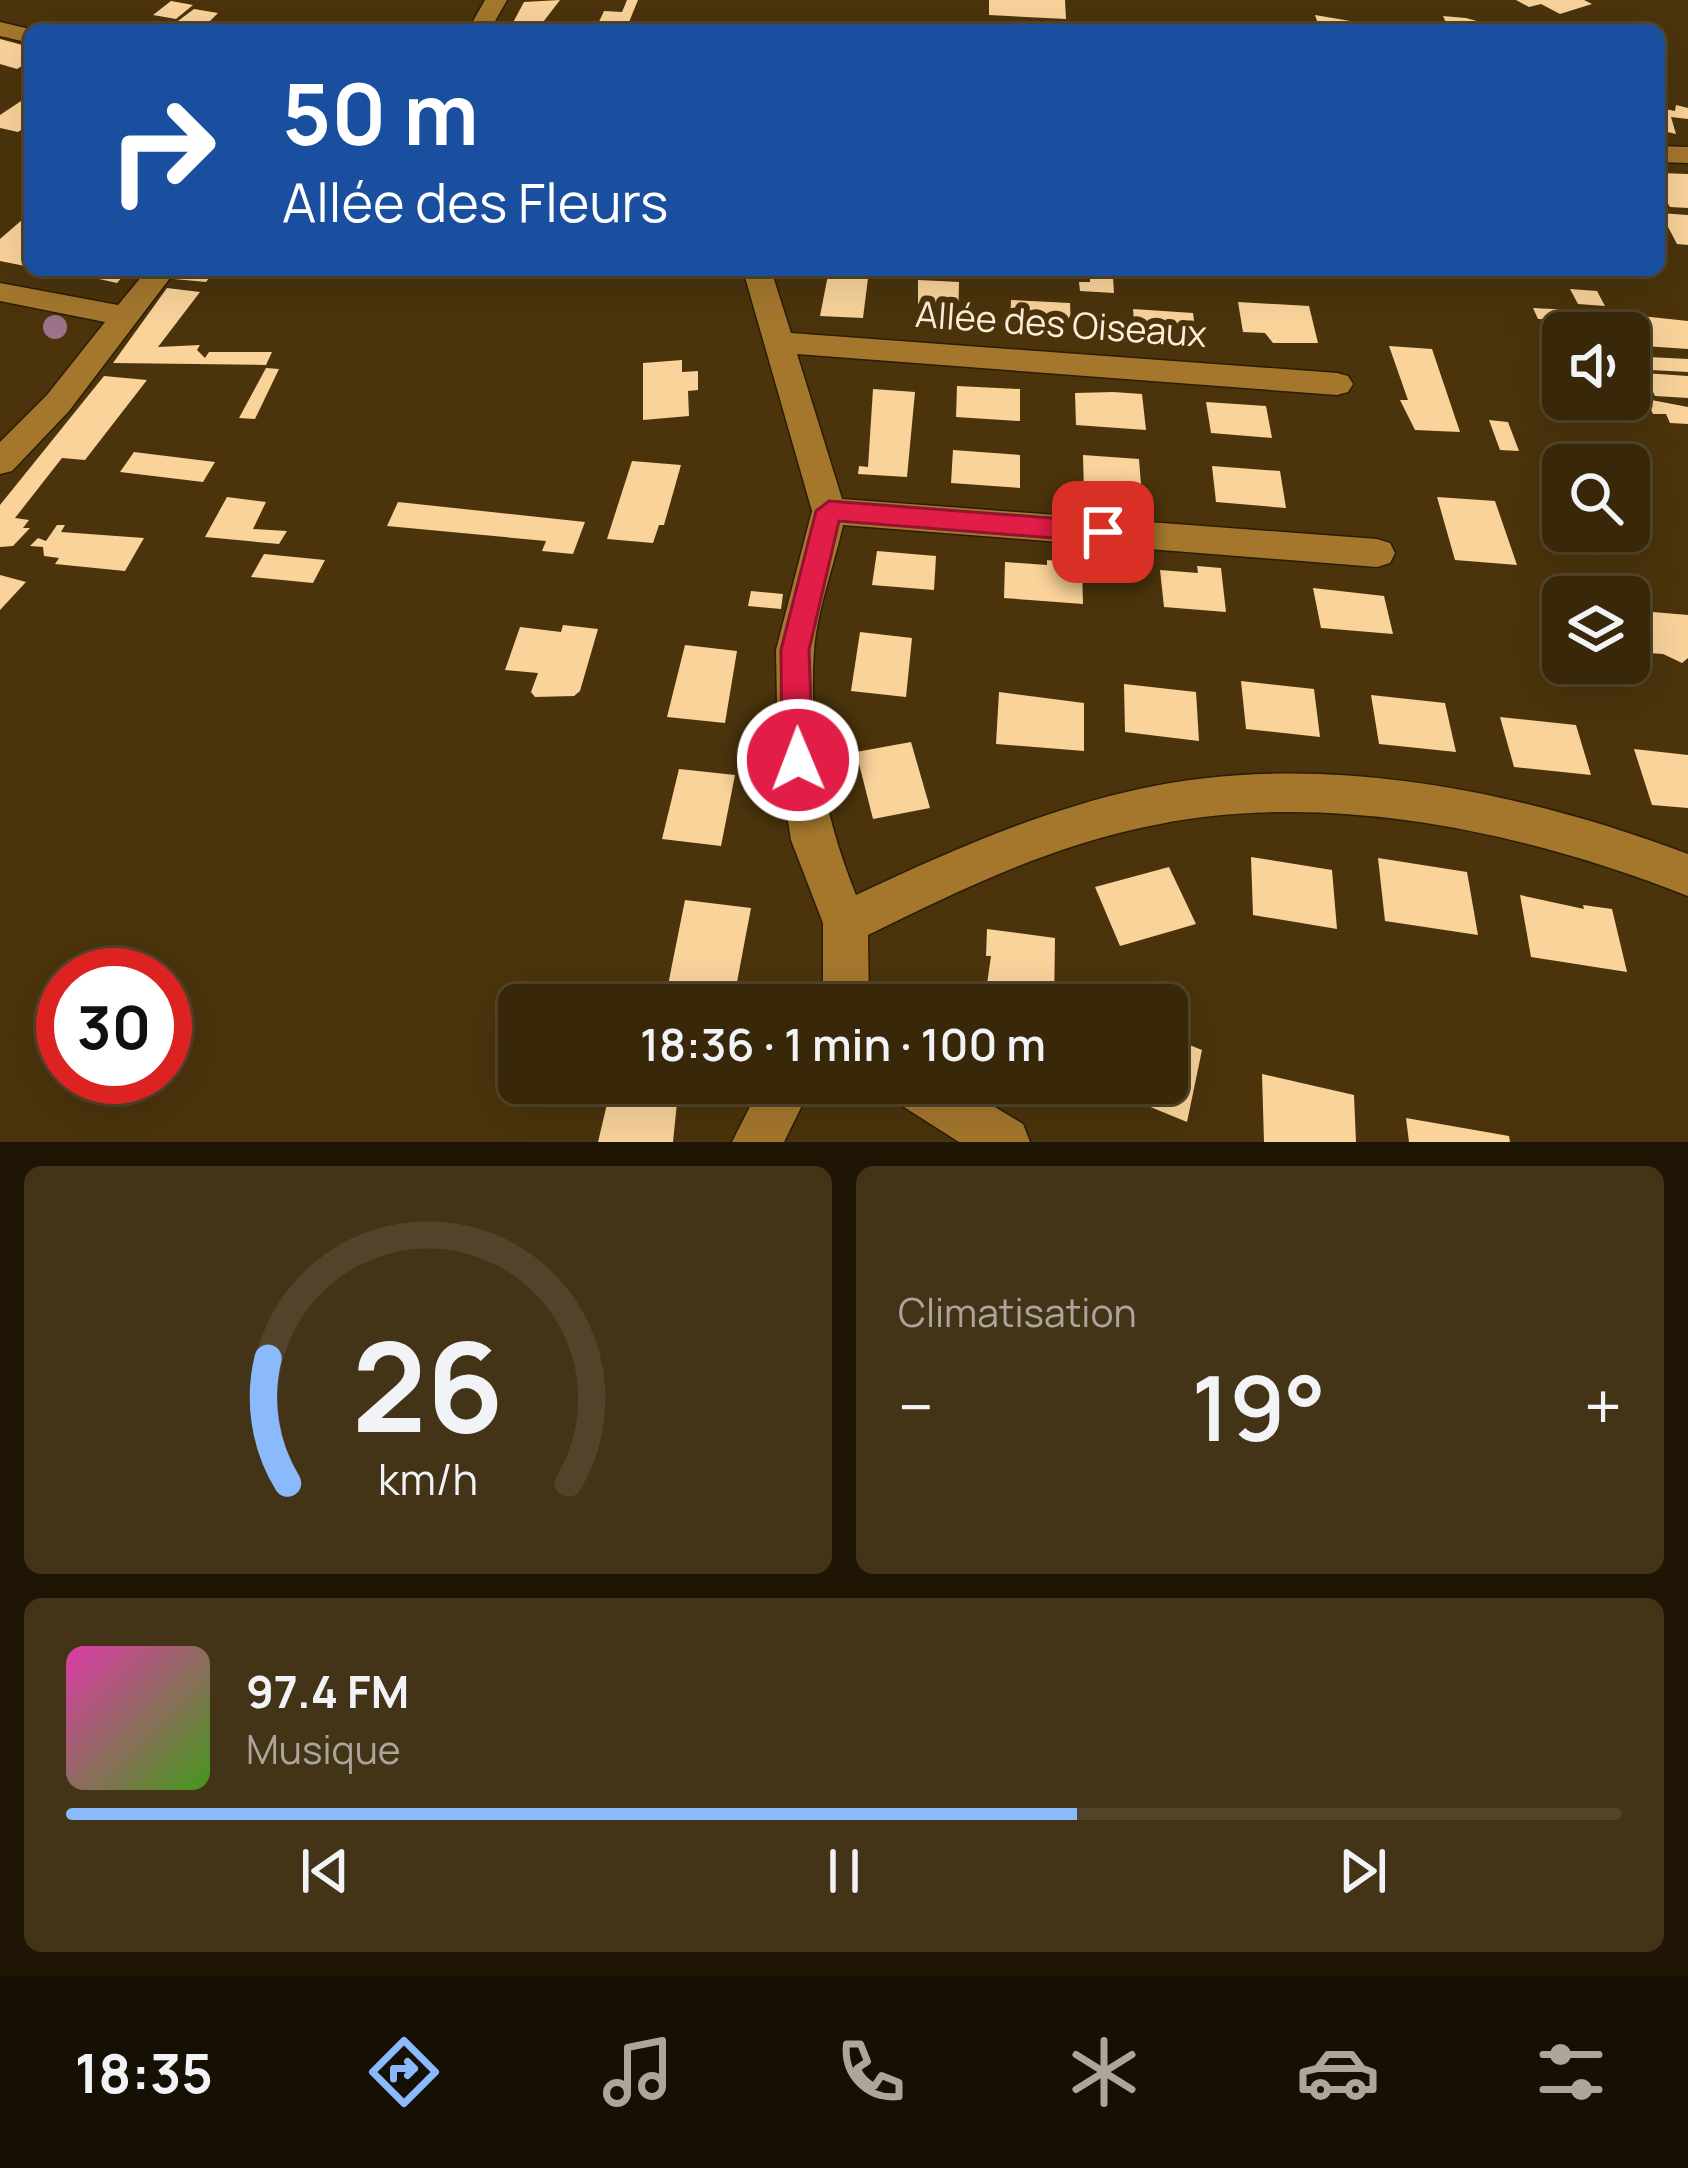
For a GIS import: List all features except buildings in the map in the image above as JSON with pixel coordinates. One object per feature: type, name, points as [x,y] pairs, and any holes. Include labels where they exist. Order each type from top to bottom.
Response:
[{"type":"street","points":[[0,462],[58,403],[158,276]]},
{"type":"street","points":[[759,276],[829,511],[795,650],[798,760],[812,840],[845,923],[846,984]]},
{"type":"street","points":[[0,292],[127,317]]},
{"type":"street","name":"Allée des Oiseaux","points":[[778,342],[1337,384]]},
{"type":"street","points":[[829,511],[1377,553]]},
{"type":"street","points":[[845,923],[1012,848],[1093,821],[1187,800],[1376,799],[1514,822],[1688,875]]},
{"type":"street","points":[[757,1142],[778,1104]]},
{"type":"street","points":[[944,1104],[1005,1142]]},
{"type":"route","points":[[798,760],[795,650],[829,511],[1103,532]]}]
